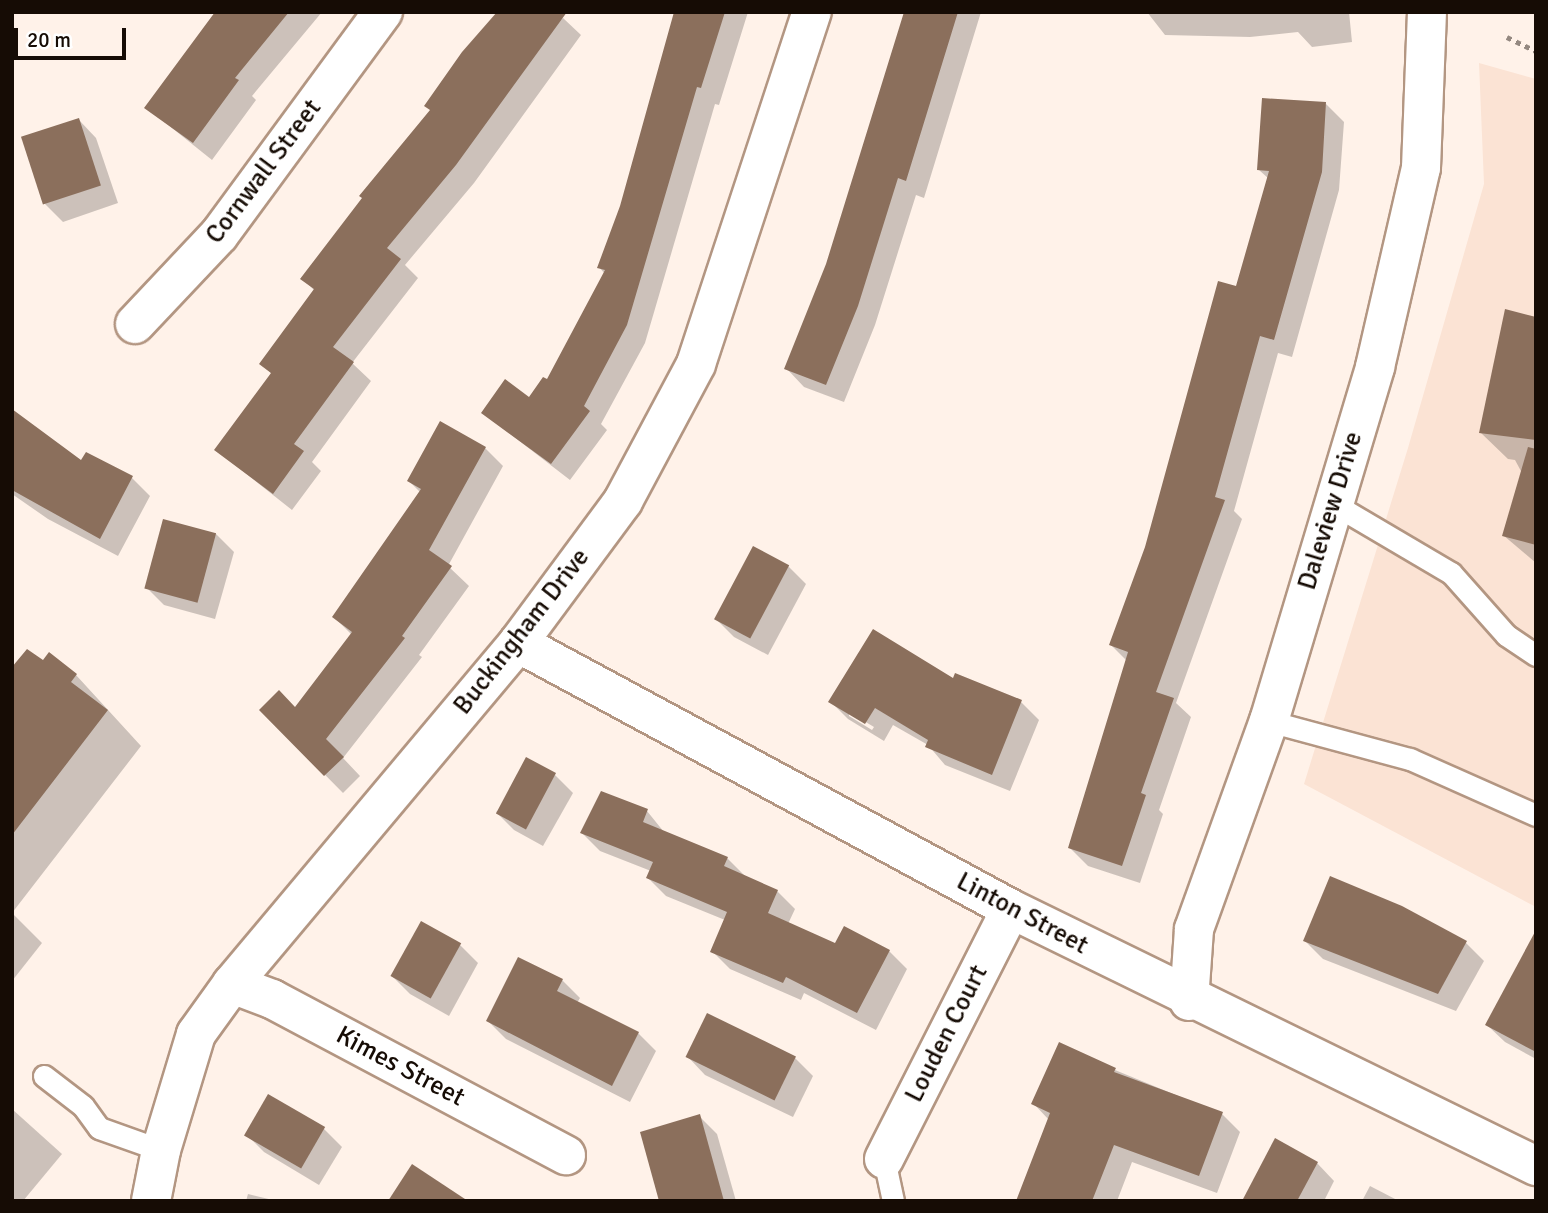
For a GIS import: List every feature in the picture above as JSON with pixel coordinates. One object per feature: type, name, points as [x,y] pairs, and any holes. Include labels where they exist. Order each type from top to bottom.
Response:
[{"type":"street","name":"Cornwall Street","points":[[135,324],[219,235],[383,12]]},
{"type":"street","name":"Buckingham Drive","points":[[151,1201],[161,1150],[196,1034],[232,984],[518,643],[623,501],[696,364],[812,12]]},
{"type":"street","name":"Daleview Drive","points":[[1189,1000],[1194,929],[1269,721],[1332,503],[1375,367],[1422,168],[1427,12]]},
{"type":"street","name":"Linton Street","points":[[518,643],[1011,909],[1189,1000],[1536,1166]]},
{"type":"street","name":"Louden Court","points":[[884,1159],[1011,909]]},
{"type":"street","name":"Kimes Street","points":[[232,984],[272,999],[566,1155]]},
{"type":"lane","points":[[1332,503],[1451,573],[1506,635],[1536,654]]},
{"type":"lane","points":[[1269,721],[1409,759],[1536,815]]},
{"type":"lane","points":[[44,1076],[83,1106],[99,1128],[161,1150]]},
{"type":"lane","points":[[884,1159],[893,1201]]},
{"type":"path","points":[[1507,37],[1536,51]]},
{"type":"shaded area","points":[[1479,63],[1536,79],[1536,907],[1304,784],[1408,448],[1484,184]]},
{"type":"building","points":[[215,12],[289,12],[235,78],[239,80],[193,143],[144,108]]},
{"type":"building","points":[[497,12],[567,12],[456,165],[387,248],[401,259],[333,347],[354,362],[294,444],[304,451],[273,494],[214,450],[271,373],[259,364],[314,289],[300,279],[362,198],[359,196],[430,110],[424,106],[462,52]]},
{"type":"building","points":[[674,12],[725,12],[701,88],[697,87],[627,325],[584,406],[590,411],[551,464],[481,413],[505,379],[529,397],[543,377],[547,379],[605,270],[597,268],[620,206]]},
{"type":"building","points":[[904,12],[958,12],[906,181],[898,178],[858,306],[826,385],[784,369],[826,264]]},
{"type":"building","points":[[1262,98],[1326,102],[1322,172],[1274,340],[1260,336],[1215,497],[1225,500],[1156,692],[1174,698],[1141,793],[1146,795],[1122,866],[1068,848],[1128,652],[1109,645],[1145,547],[1218,281],[1236,286],[1269,171],[1257,170]]},
{"type":"building","points":[[79,118],[101,186],[43,204],[21,137]]},
{"type":"building","points":[[1505,309],[1536,317],[1536,440],[1479,433]]},
{"type":"building","points":[[12,409],[81,460],[86,452],[133,476],[100,539],[12,490]]},
{"type":"building","points":[[440,421],[486,447],[429,550],[452,566],[402,636],[405,638],[326,739],[344,757],[324,776],[259,710],[279,690],[295,707],[352,632],[332,617],[421,489],[407,481]]},
{"type":"building","points":[[1528,447],[1536,449],[1536,545],[1502,536]]},
{"type":"building","points":[[163,519],[216,533],[197,603],[144,589]]},
{"type":"building","points":[[753,546],[789,565],[750,639],[714,619]]},
{"type":"building","points":[[873,629],[953,678],[955,673],[1022,700],[992,775],[925,747],[928,740],[875,708],[865,724],[828,702]]},
{"type":"building","points":[[27,649],[43,660],[49,652],[77,674],[71,682],[108,710],[12,835],[12,667]]},
{"type":"building","points":[[526,757],[556,773],[526,829],[496,814]]},
{"type":"building","points":[[601,791],[648,809],[643,822],[728,857],[724,866],[778,890],[768,913],[835,943],[844,926],[890,950],[857,1013],[786,977],[783,983],[710,952],[727,912],[646,878],[653,862],[580,833]]},
{"type":"building","points":[[1330,876],[1402,906],[1467,941],[1438,994],[1303,941]]},
{"type":"building","points":[[421,921],[461,943],[431,998],[390,976]]},
{"type":"building","points":[[1536,930],[1536,1052],[1485,1025]]},
{"type":"building","points":[[518,957],[563,979],[557,991],[639,1032],[612,1086],[486,1021]]},
{"type":"building","points":[[707,1013],[796,1056],[775,1100],[686,1057]]},
{"type":"building","points":[[1059,1042],[1116,1068],[1114,1072],[1223,1112],[1199,1176],[1114,1145],[1092,1201],[1016,1201],[1050,1113],[1031,1104]]},
{"type":"building","points":[[268,1094],[325,1127],[301,1169],[244,1136]]},
{"type":"building","points":[[700,1114],[724,1201],[659,1201],[640,1132]]},
{"type":"building","points":[[1275,1138],[1318,1162],[1297,1201],[1242,1201]]},
{"type":"building","points":[[412,1164],[468,1201],[388,1201]]}]
